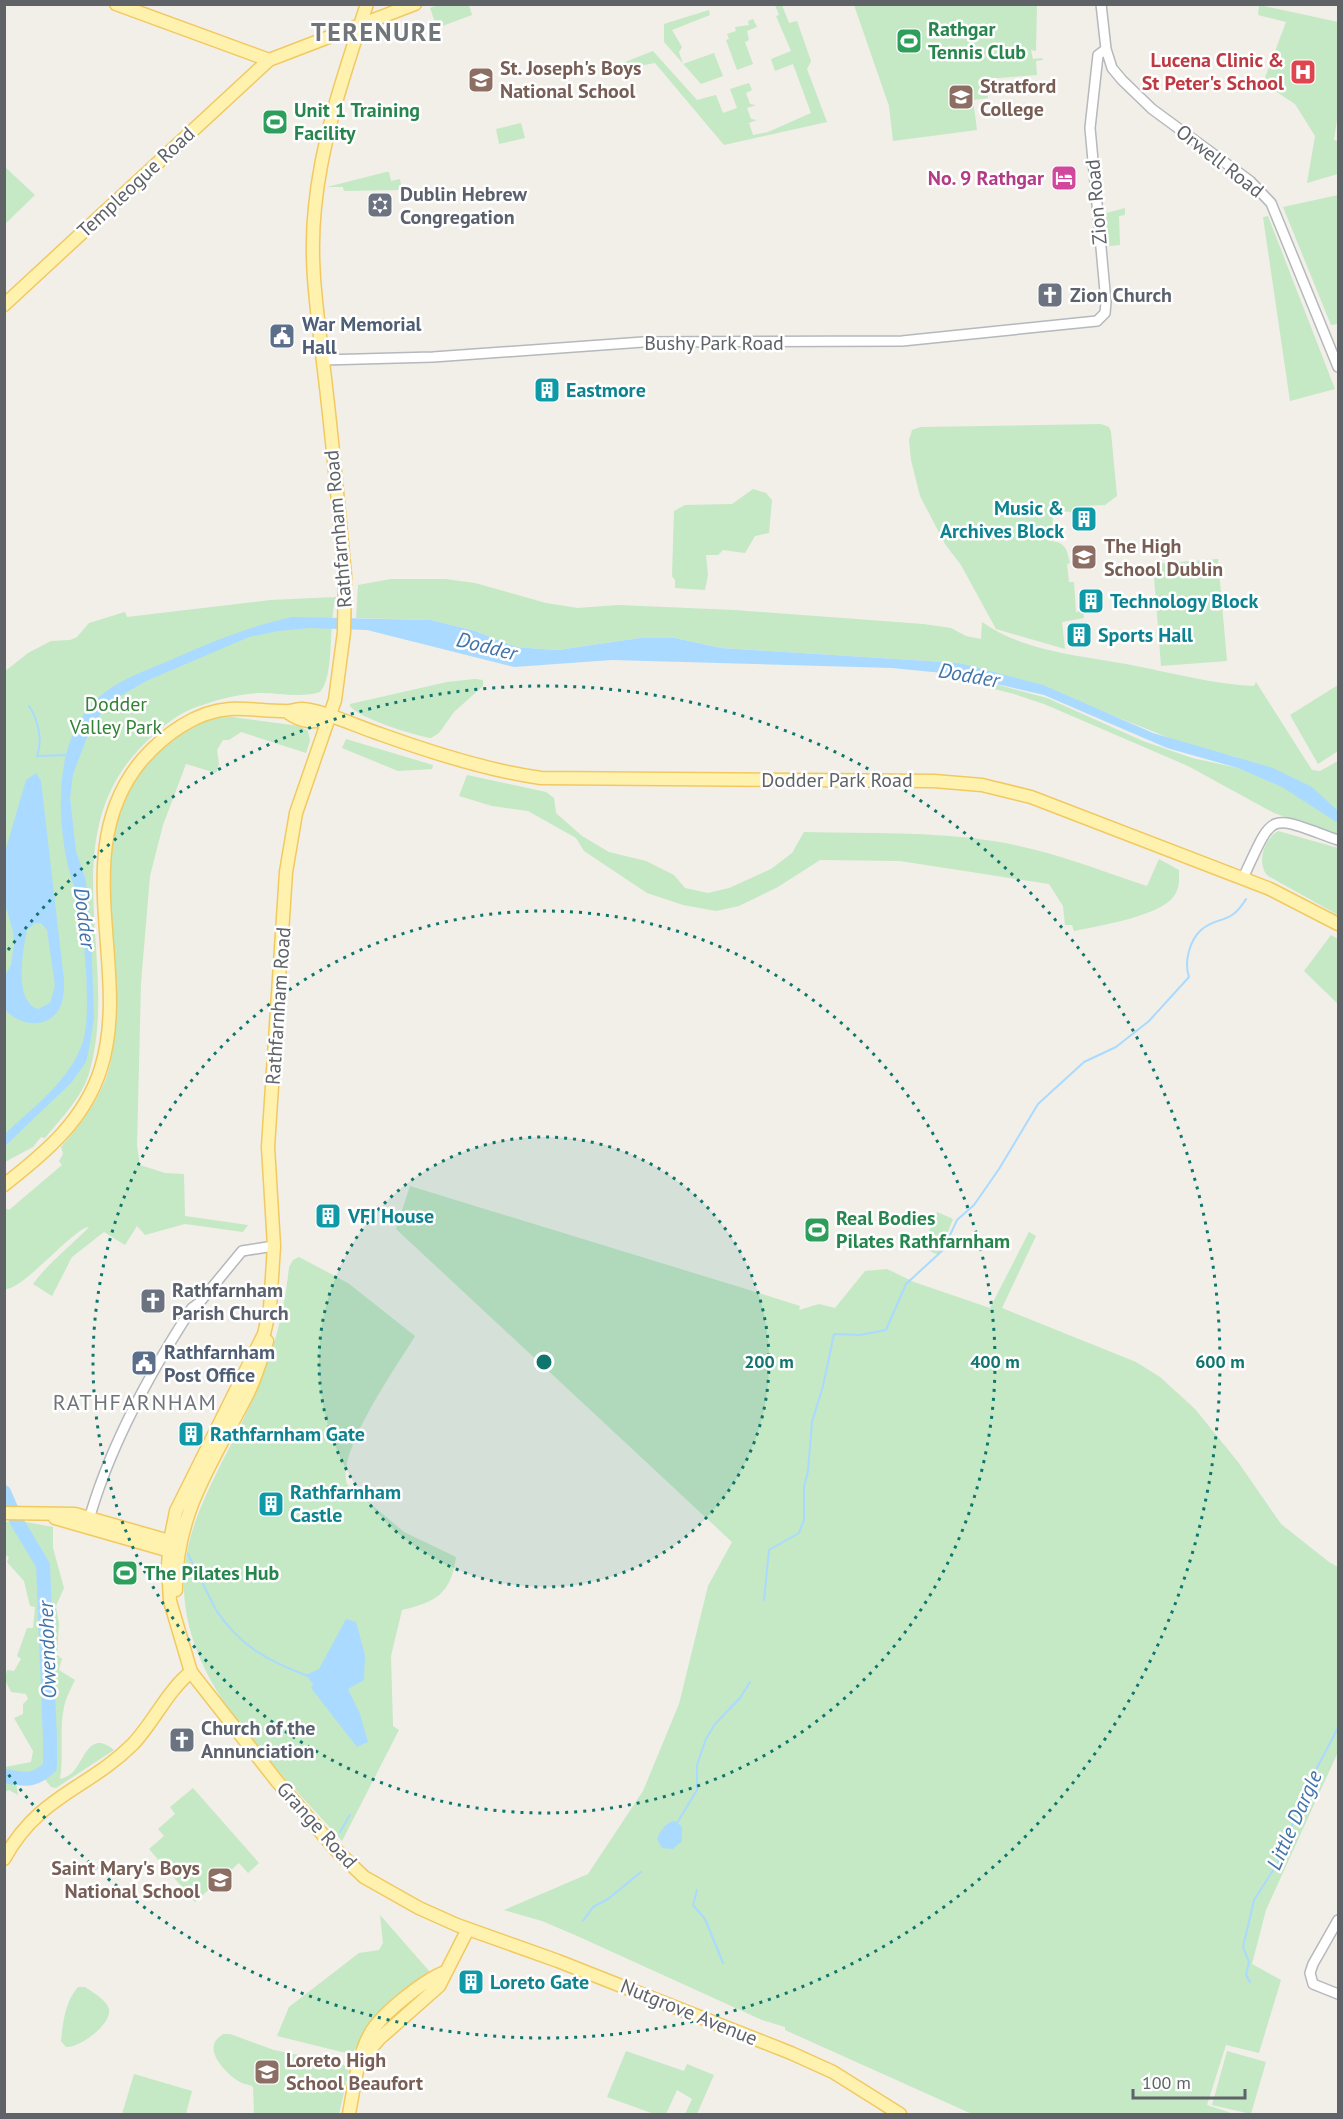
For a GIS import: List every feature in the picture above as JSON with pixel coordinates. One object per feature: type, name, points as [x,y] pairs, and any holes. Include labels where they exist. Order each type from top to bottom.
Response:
[{"type":"main road","points":[[116,4],[269,60],[415,4]]},
{"type":"main road","name":"Rathfarnham Road","points":[[174,1547],[210,1460],[249,1390],[269,1336],[279,1290],[268,1148],[286,872],[296,813],[330,718],[336,694],[345,612],[345,575],[323,360],[312,285],[315,208],[328,131],[347,59],[367,4]]},
{"type":"main road","points":[[331,38],[342,48],[347,59]]},
{"type":"main road","name":"Templeogue Road","points":[[4,305],[269,60]]},
{"type":"main road","points":[[4,1185],[44,1151],[78,1116],[91,1096],[101,1069],[107,1040],[108,1013],[105,856],[111,820],[128,780],[154,747],[196,717],[230,709],[287,712],[298,720],[310,722],[330,718]]},
{"type":"main road","name":"Dodder Park Road","points":[[330,718],[491,768],[542,778],[934,781],[982,785],[1031,797],[1243,879],[1338,924]]},
{"type":"main road","name":"Rathfarnham Road","points":[[190,1672],[168,1586],[174,1547],[174,1518],[191,1478],[264,1334],[273,1289],[274,1246]]},
{"type":"main road","points":[[10,1513],[54,1512],[174,1547]]},
{"type":"main road","points":[[144,1533],[161,1530],[174,1518]]},
{"type":"main road","points":[[88,1522],[144,1533],[174,1547]]},
{"type":"main road","points":[[4,1859],[23,1829],[39,1812],[116,1759],[135,1742],[190,1672]]},
{"type":"main road","name":"Grange Road","points":[[190,1672],[283,1789],[337,1851],[364,1877],[419,1908],[468,1929]]},
{"type":"main road","points":[[349,2115],[360,2061],[379,2039],[439,1986],[468,1929]]},
{"type":"main road","name":"Nutgrove Avenue","points":[[468,1929],[558,1960],[790,2053],[833,2072],[900,2115]]},
{"type":"street","name":"Orwell Road","points":[[1101,4],[1106,49],[1113,68],[1152,109],[1250,180],[1271,203],[1338,367]]},
{"type":"street","name":"Zion Road","points":[[1103,316],[1106,302],[1090,128],[1092,86],[1098,55],[1106,49]]},
{"type":"street","points":[[1092,86],[1098,76],[1113,68]]},
{"type":"street","name":"Bushy Park Road","points":[[323,360],[433,357],[643,342],[902,341],[1088,323],[1103,316]]},
{"type":"street","points":[[1243,879],[1266,830],[1275,822],[1286,822],[1338,840]]},
{"type":"street","points":[[88,1522],[108,1470],[144,1392],[181,1324],[242,1251],[274,1246]]},
{"type":"street","points":[[1338,1920],[1310,1973],[1313,1984],[1338,1994]]},
{"type":"green space","points":[[438,5],[469,5],[472,15],[437,28],[430,8]]},
{"type":"green space","points":[[775,5],[782,5],[789,23],[797,21],[811,61],[807,69],[827,122],[724,145],[655,63],[618,70],[620,64],[653,51],[697,100],[716,95],[723,113],[737,108],[730,89],[749,83],[752,90],[746,93],[750,104],[756,105],[747,108],[751,119],[757,120],[749,123],[753,135],[768,132],[811,113],[793,64],[775,71],[771,59],[791,51],[776,16],[779,15]]},
{"type":"green space","points":[[854,5],[1037,5],[1036,51],[1031,50],[1033,59],[1042,58],[1043,60],[1036,61],[1037,75],[985,79],[988,98],[973,100],[977,130],[893,141],[889,106]]},
{"type":"green space","name":"Lucena Clinic & St Peter's School","points":[[1259,5],[1338,22],[1338,113],[1334,140],[1338,141],[1338,174],[1307,183],[1315,136],[1295,104],[1263,83],[1286,22],[1258,15]]},
{"type":"green space","points":[[709,10],[710,15],[672,30],[682,47],[679,52],[683,63],[664,42],[664,24]]},
{"type":"green space","points":[[753,19],[757,27],[747,31],[749,40],[745,42],[753,64],[737,70],[726,40],[729,39],[727,34],[736,31],[735,27],[749,25],[748,21]]},
{"type":"green space","points":[[714,53],[723,76],[701,84],[683,64]]},
{"type":"green space","points":[[521,123],[525,138],[499,144],[496,129]]},
{"type":"green space","points":[[5,167],[35,195],[5,224]]},
{"type":"green space","points":[[389,172],[391,181],[400,179],[402,190],[344,191],[343,187],[327,187]]},
{"type":"green space","points":[[1338,195],[1338,324],[1331,325],[1283,207]]},
{"type":"green space","points":[[1125,208],[1125,215],[1119,216],[1120,245],[1110,246],[1105,241],[1103,214]]},
{"type":"green space","points":[[1268,216],[1335,389],[1290,401],[1263,217]]},
{"type":"green space","points":[[1101,424],[1109,427],[1111,432],[1117,496],[1105,505],[1077,506],[1074,512],[1053,511],[1052,541],[1063,545],[1067,551],[1070,563],[1067,564],[1069,582],[1074,582],[1076,612],[1083,611],[1084,618],[1062,622],[1065,649],[996,629],[961,565],[945,544],[920,496],[911,460],[909,440],[912,430],[920,427]]},
{"type":"green space","points":[[753,489],[766,493],[772,500],[769,533],[755,536],[745,553],[723,550],[718,555],[706,555],[708,575],[705,590],[675,588],[675,580],[672,576],[674,511],[685,505],[732,504]]},
{"type":"green space","points":[[1218,559],[1227,661],[1161,666],[1153,564]]},
{"type":"green space","points":[[391,579],[445,579],[475,583],[546,603],[578,608],[618,605],[734,610],[923,624],[951,628],[966,636],[981,639],[982,622],[1017,641],[1056,652],[1224,683],[1254,686],[1256,682],[1312,770],[1320,771],[1338,761],[1338,835],[1274,813],[1188,766],[1044,704],[939,675],[995,684],[1047,698],[1143,741],[1192,758],[1238,768],[1282,786],[1236,757],[1187,745],[1099,710],[959,663],[721,648],[675,638],[640,638],[558,650],[541,649],[516,647],[475,631],[431,620],[356,618],[358,585]]},
{"type":"green space","name":"Dodder Valley Park","points":[[336,597],[328,674],[320,692],[298,695],[244,694],[217,700],[184,712],[144,744],[116,780],[101,818],[94,859],[93,901],[98,986],[97,1028],[90,1070],[77,1098],[45,1138],[41,1137],[33,1147],[5,1162],[4,672],[28,653],[51,641],[70,640],[77,637],[89,623],[125,612],[127,617],[271,600]]},
{"type":"green space","points":[[483,680],[483,686],[454,712],[439,733],[431,738],[375,721],[350,706],[350,704],[447,682]]},
{"type":"green space","points":[[1338,685],[1338,751],[1318,764],[1290,715]]},
{"type":"green space","points":[[232,717],[299,726],[308,731],[310,741],[306,753],[241,732],[229,740],[223,740],[217,750],[219,764],[216,773],[186,764],[163,825],[150,876],[141,983],[137,1146],[140,1165],[165,1173],[184,1174],[185,1216],[248,1225],[243,1232],[185,1224],[145,1235],[137,1226],[125,1245],[104,1232],[72,1257],[52,1296],[33,1284],[89,1227],[85,1228],[66,1242],[33,1273],[5,1289],[5,1208],[9,1210],[62,1165],[59,1161],[63,1154],[61,1147],[90,1109],[102,1088],[110,1065],[115,1024],[115,982],[110,896],[112,854],[120,814],[137,777],[167,745],[205,721]]},
{"type":"green space","points":[[346,739],[433,765],[432,769],[398,771],[342,748]]},
{"type":"green space","points":[[467,775],[546,792],[554,798],[556,813],[582,836],[609,852],[646,861],[674,875],[685,888],[708,893],[729,888],[771,869],[792,853],[804,832],[922,834],[993,841],[1052,854],[1147,886],[1159,859],[1179,870],[1179,883],[1174,896],[1167,903],[1143,915],[1074,931],[1072,925],[1065,925],[1063,906],[1049,884],[900,861],[820,860],[778,887],[739,906],[716,911],[683,905],[647,893],[584,851],[576,838],[528,811],[492,806],[459,796]]},
{"type":"green space","points":[[1278,831],[1338,848],[1338,915],[1268,876],[1264,871],[1263,852],[1269,840]]},
{"type":"green space","points":[[1331,935],[1338,939],[1338,1004],[1304,971]]},
{"type":"green space","points":[[410,1186],[800,1306],[799,1310],[819,1304],[835,1308],[865,1271],[887,1269],[914,1282],[990,1308],[1029,1232],[1036,1236],[1002,1308],[1136,1362],[1160,1377],[1195,1409],[1238,1462],[1281,1524],[1338,1567],[1338,1752],[1266,1910],[1252,1964],[1281,1980],[1259,2053],[1226,2045],[1207,2105],[1234,2114],[972,2114],[785,2030],[785,2027],[762,2020],[575,1935],[542,1921],[504,1910],[588,1874],[643,1791],[679,1704],[708,1586],[732,1542],[396,1229]]},
{"type":"green space","points":[[937,1212],[953,1219],[939,1255],[922,1248]]},
{"type":"green space","points":[[299,1257],[348,1283],[415,1336],[359,1431],[350,1452],[346,1470],[347,1484],[404,1532],[456,1557],[450,1580],[440,1594],[424,1604],[402,1610],[391,1656],[393,1726],[399,1730],[342,1841],[285,1779],[230,1711],[208,1674],[192,1636],[184,1595],[187,1552],[193,1529],[265,1369],[280,1320],[289,1267],[293,1260]]},
{"type":"green space","points":[[21,1521],[53,1527],[53,1548],[64,1588],[56,1606],[59,1624],[57,1655],[62,1659],[59,1670],[75,1680],[64,1707],[60,1779],[72,1773],[93,1745],[106,1744],[114,1750],[56,1788],[51,1787],[44,1778],[38,1781],[16,1783],[18,1795],[9,1790],[5,1792],[5,1767],[31,1762],[33,1751],[14,1718],[23,1714],[23,1704],[28,1699],[26,1694],[11,1692],[5,1680],[7,1670],[14,1671],[21,1659],[17,1656],[27,1628],[33,1628],[35,1607],[30,1606],[24,1581],[7,1562],[9,1557],[5,1555],[4,1522]]},
{"type":"green space","points":[[193,1788],[259,1863],[248,1873],[239,1863],[195,1902],[149,1849],[164,1836],[158,1829],[175,1814],[170,1807]]},
{"type":"green space","points":[[380,1915],[430,1972],[368,2025],[354,2051],[346,2053],[277,2036],[289,2007],[359,1953],[379,1950],[383,1943]]},
{"type":"green space","points":[[78,1987],[85,1987],[102,1999],[108,2006],[109,2015],[100,2028],[86,2040],[66,2047],[61,2041],[64,2020],[67,2006]]},
{"type":"green space","points":[[223,2034],[230,2034],[274,2050],[343,2064],[349,2071],[339,2114],[254,2114],[253,2087],[235,2078],[215,2056],[215,2043]]},
{"type":"green space","points":[[626,2051],[684,2071],[687,2064],[714,2075],[697,2114],[685,2114],[692,2099],[677,2090],[666,2114],[654,2114],[607,2097]]},
{"type":"green space","points":[[1227,2051],[1266,2062],[1251,2114],[1212,2105]]},
{"type":"green space","points":[[134,2074],[192,2091],[186,2114],[122,2114]]},
{"type":"water","name":"Dodder","points":[[292,617],[431,620],[475,631],[516,647],[541,649],[558,650],[640,638],[675,638],[721,648],[959,663],[1043,685],[1153,733],[1273,768],[1312,787],[1338,811],[1338,823],[1282,787],[1238,768],[1167,748],[1044,695],[953,674],[892,668],[612,660],[514,667],[367,630],[310,628],[249,637],[146,681],[110,702],[91,727],[73,774],[70,798],[76,851],[86,881],[91,935],[94,1018],[89,1049],[86,1062],[71,1083],[5,1146],[5,1134],[50,1092],[70,1068],[78,1055],[86,1028],[87,992],[83,932],[78,901],[67,862],[61,817],[63,771],[76,728],[88,709],[104,693],[128,678],[231,635]]},
{"type":"water","points":[[36,773],[41,781],[64,980],[63,999],[56,1013],[50,1019],[34,1023],[18,1019],[5,1009],[5,976],[11,965],[14,945],[13,931],[5,904],[5,852],[26,780]],"holes":[[[35,923],[41,923],[47,930],[55,986],[50,1003],[38,1009],[30,1004],[25,996],[22,974],[27,930]]]},
{"type":"water","points":[[346,1619],[356,1622],[365,1655],[364,1680],[348,1689],[360,1714],[368,1742],[357,1747],[311,1688],[313,1684],[306,1675],[319,1669]]},
{"type":"water","points":[[675,1821],[682,1827],[682,1841],[673,1849],[662,1848],[657,1839],[658,1836],[666,1825]]},
{"type":"waterway","points":[[29,706],[39,730],[40,744],[37,756],[68,755]]},
{"type":"waterway","points":[[764,1600],[769,1550],[799,1533],[804,1520],[804,1487],[808,1471],[812,1422],[823,1386],[834,1334],[860,1335],[886,1330],[906,1284],[943,1250],[957,1220],[974,1205],[999,1169],[1038,1104],[1084,1062],[1116,1047],[1149,1021],[1189,977],[1187,965],[1193,940],[1207,925],[1235,913],[1246,899]]},
{"type":"waterway","name":"Owendoher","points":[[4,1492],[17,1522],[43,1565],[50,1740],[50,1767],[44,1772],[29,1779],[4,1776]]},
{"type":"waterway","points":[[188,1554],[215,1608]]},
{"type":"waterway","points":[[216,1610],[235,1634],[256,1651],[280,1665],[308,1676]]},
{"type":"waterway","points":[[677,1823],[697,1790],[697,1765],[706,1739],[715,1724],[740,1698],[750,1682]]},
{"type":"waterway","name":"Little Dargle","points":[[1250,1982],[1246,1975],[1249,1962],[1243,1947],[1254,1900],[1281,1858],[1302,1796],[1338,1728]]},
{"type":"waterway","points":[[340,1832],[350,1815]]},
{"type":"waterway","points":[[583,1921],[593,1907],[608,1899],[641,1872]]},
{"type":"waterway","points":[[697,1890],[693,1905],[705,1919],[723,1963]]},
{"type":"place","name":"Rathgar Tennis Club","points":[[909,41]]},
{"type":"place","name":"Lucena Clinic & St Peter's School","points":[[1303,72]]},
{"type":"place","name":"St. Joseph's Boys National School","points":[[481,80]]},
{"type":"place","name":"Stratford College","points":[[961,97]]},
{"type":"place","name":"Unit 1 Training Facility","points":[[275,122]]},
{"type":"place","name":"No. 9 Rathgar","points":[[1064,178]]},
{"type":"place","name":"Dublin Hebrew Congregation","points":[[380,205]]},
{"type":"place","name":"Zion Church","points":[[1050,295]]},
{"type":"place","name":"War Memorial Hall","points":[[282,336]]},
{"type":"place","name":"Eastmore","points":[[547,390]]},
{"type":"place","name":"Music & Archives Block","points":[[1084,519]]},
{"type":"place","name":"The High School Dublin","points":[[1084,557]]},
{"type":"place","name":"Technology Block","points":[[1091,601]]},
{"type":"place","name":"Sports Hall","points":[[1079,635]]},
{"type":"place","name":"VFI House","points":[[328,1216]]},
{"type":"place","name":"Real Bodies Pilates Rathfarnham","points":[[817,1230]]},
{"type":"place","name":"Rathfarnham Parish Church","points":[[153,1301]]},
{"type":"place","name":"Rathfarnham Post Office","points":[[144,1363]]},
{"type":"place","name":"Rathfarnham Gate","points":[[191,1434]]},
{"type":"place","name":"Rathfarnham Castle","points":[[271,1504]]},
{"type":"place","name":"The Pilates Hub","points":[[125,1573]]},
{"type":"place","name":"Church of the Annunciation","points":[[182,1740]]},
{"type":"place","name":"Saint Mary's Boys National School","points":[[220,1880]]},
{"type":"place","name":"Loreto Gate","points":[[471,1982]]},
{"type":"place","name":"Loreto High School Beaufort","points":[[267,2072]]},
{"type":"district","name":"TERENURE","points":[[377,31]]},
{"type":"district","name":"RATHFARNHAM","points":[[135,1402]]}]
